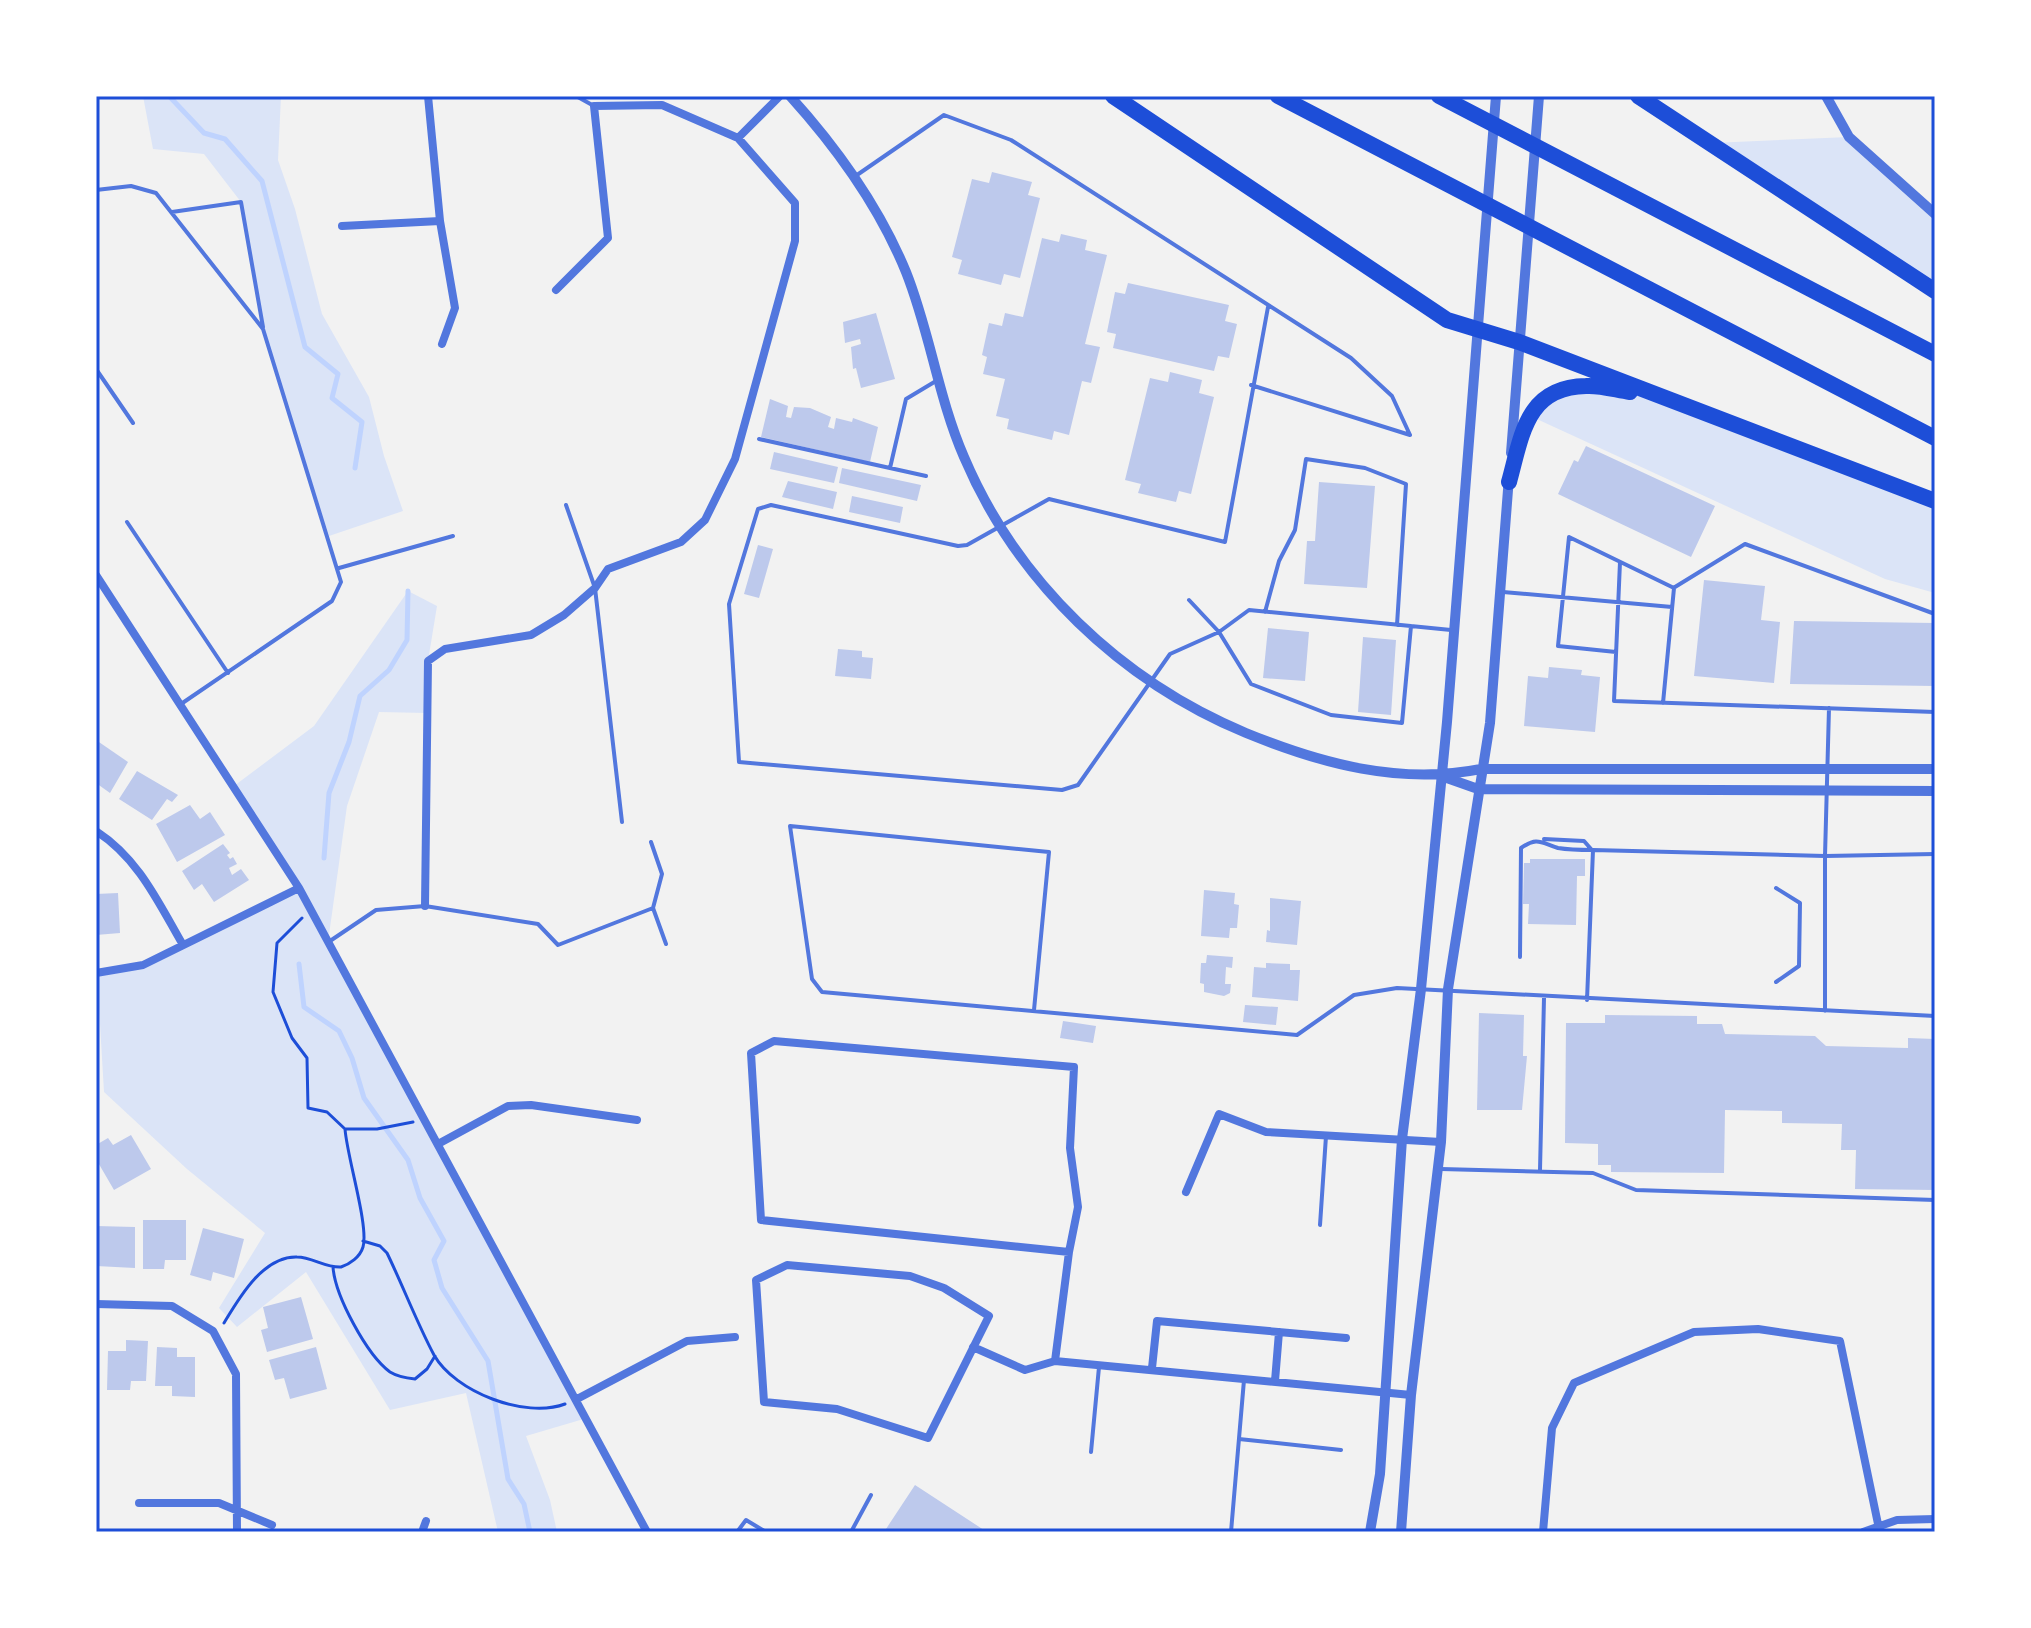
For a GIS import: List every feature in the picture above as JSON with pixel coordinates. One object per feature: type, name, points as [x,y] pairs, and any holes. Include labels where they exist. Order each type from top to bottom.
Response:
[{"type":"highway","points":[[1113,96],[1447,320],[1519,342],[1935,501]]},
{"type":"highway","points":[[1278,96],[1935,438]]},
{"type":"highway","points":[[1638,96],[1935,291]]},
{"type":"highway","points":[[1445,99],[1935,354]]},
{"type":"highway","points":[[1509,482],[1528,415],[1542,399],[1565,388],[1589,385],[1654,395]]},
{"type":"street","points":[[428,96],[440,221],[455,308],[442,344]]},
{"type":"street","points":[[738,138],[780,96]]},
{"type":"street","points":[[790,96],[855,176],[906,271],[964,456],[1000,527],[1026,565],[1082,629],[1152,683],[1226,725],[1294,753],[1396,775],[1442,777],[1481,769],[1935,769]]},
{"type":"street","points":[[1370,1532],[1380,1474],[1402,1139],[1421,989],[1442,777],[1496,96]]},
{"type":"street","points":[[1401,1532],[1411,1395],[1441,1142],[1448,989],[1490,723],[1539,96]]},
{"type":"street","points":[[1826,96],[1849,137],[1935,214]]},
{"type":"street","points":[[425,906],[428,661],[445,649],[531,635],[564,615],[595,588],[608,569],[681,542],[705,520],[735,459],[795,241],[795,203],[738,138],[662,105],[594,106],[608,238],[556,290]]},
{"type":"street","points":[[342,226],[440,221]]},
{"type":"street","points":[[96,575],[299,888],[647,1532]]},
{"type":"street","points":[[1442,777],[1478,789],[1827,788],[1935,791]]},
{"type":"street","points":[[96,831],[120,846],[138,868],[183,945]]},
{"type":"street","points":[[96,973],[143,965],[299,888]]},
{"type":"street","points":[[1055,1361],[1078,1207],[1070,1148],[1074,1067],[774,1041],[751,1053],[761,1220],[1069,1252]]},
{"type":"street","points":[[438,1144],[508,1106],[531,1105],[637,1120]]},
{"type":"street","points":[[1186,1192],[1219,1114],[1266,1132],[1327,1133],[1441,1142]]},
{"type":"street","points":[[787,1265],[910,1276],[944,1288],[989,1316],[973,1347],[928,1438],[837,1409],[764,1402],[756,1280],[787,1265]]},
{"type":"street","points":[[96,1304],[172,1306],[216,1336],[236,1374],[237,1532]]},
{"type":"street","points":[[1152,1368],[1157,1321],[1346,1338]]},
{"type":"street","points":[[1543,1532],[1552,1428],[1574,1383],[1694,1332],[1758,1329],[1840,1341],[1878,1524]]},
{"type":"street","points":[[1275,1381],[1279,1332]]},
{"type":"street","points":[[577,1399],[687,1341],[735,1337]]},
{"type":"street","points":[[973,1347],[1025,1370],[1055,1361],[1411,1395]]},
{"type":"street","points":[[139,1503],[219,1503],[272,1525]]},
{"type":"street","points":[[1863,1532],[1878,1524],[1935,1519]]},
{"type":"street","points":[[422,1532],[426,1521]]},
{"type":"lane","points":[[576,96],[594,106]]},
{"type":"lane","points":[[855,176],[944,115],[1011,140],[1351,358],[1392,396],[1410,435],[1251,385]]},
{"type":"lane","points":[[96,190],[131,186],[156,193],[263,329]]},
{"type":"lane","points":[[172,212],[241,202],[263,329],[341,582],[332,601],[181,704]]},
{"type":"lane","points":[[1268,307],[1251,385],[1225,542],[1049,499],[967,545],[949,546],[771,505],[758,509],[729,604],[739,762],[1062,790],[1078,785],[1170,654],[1219,632],[1249,610],[1454,630]]},
{"type":"lane","points":[[96,369],[133,423]]},
{"type":"lane","points":[[890,468],[906,399],[938,379]]},
{"type":"lane","points":[[759,439],[926,476]]},
{"type":"lane","points":[[1265,612],[1279,561],[1295,530],[1306,459],[1365,468],[1406,484],[1397,625]]},
{"type":"lane","points":[[566,505],[595,588],[622,822]]},
{"type":"lane","points":[[127,522],[228,673]]},
{"type":"lane","points":[[339,568],[453,536]]},
{"type":"lane","points":[[1616,652],[1558,646],[1569,537],[1674,588]]},
{"type":"lane","points":[[1674,588],[1745,544],[1935,614]]},
{"type":"lane","points":[[1620,562],[1614,701],[1935,712]]},
{"type":"lane","points":[[1663,703],[1674,588]]},
{"type":"lane","points":[[1500,591],[1672,607]]},
{"type":"lane","points":[[1189,600],[1219,632],[1251,684],[1331,715],[1402,723],[1411,626]]},
{"type":"lane","points":[[1825,1011],[1829,708]]},
{"type":"lane","points":[[1034,1010],[1049,852],[790,826],[812,979],[822,992],[1297,1035],[1354,995],[1421,989],[1544,998],[1935,1016]]},
{"type":"lane","points":[[1520,957],[1521,848],[1532,840],[1584,841],[1593,850],[1587,1000]]},
{"type":"lane","points":[[1542,840],[1555,847],[1593,850],[1825,856],[1935,854]]},
{"type":"lane","points":[[651,842],[662,874],[653,908],[666,944]]},
{"type":"lane","points":[[1776,888],[1800,903],[1799,966],[1776,982]]},
{"type":"lane","points":[[328,942],[376,910],[425,906],[538,924],[558,945],[653,908]]},
{"type":"lane","points":[[1540,1170],[1544,998]]},
{"type":"lane","points":[[1320,1225],[1327,1133]]},
{"type":"lane","points":[[1438,1169],[1593,1173],[1636,1190],[1935,1200]]},
{"type":"lane","points":[[1091,1452],[1099,1364]]},
{"type":"lane","points":[[1231,1532],[1244,1378]]},
{"type":"lane","points":[[1239,1439],[1341,1450]]},
{"type":"lane","points":[[851,1532],[871,1495]]},
{"type":"lane","points":[[737,1532],[746,1520],[766,1532]]},
{"type":"path","points":[[216,1336],[241,1297],[266,1269],[297,1257],[333,1267],[356,1259],[363,1241],[345,1129],[327,1112],[308,1108],[307,1058],[292,1038],[273,992],[277,943],[311,910]]},
{"type":"path","points":[[345,1129],[377,1129],[424,1118]]},
{"type":"path","points":[[363,1241],[380,1246],[387,1253],[435,1356],[448,1371],[487,1397],[502,1403],[554,1408],[577,1399]]},
{"type":"path","points":[[333,1267],[334,1282],[343,1303],[368,1346],[388,1371],[415,1379],[427,1369],[435,1356]]},
{"type":"shaded area","points":[[143,96],[281,96],[278,160],[295,209],[322,314],[369,397],[384,456],[403,511],[329,536],[263,329],[241,202],[204,154],[153,149]]},
{"type":"shaded area","points":[[1849,137],[1935,214],[1935,291],[1712,143]]},
{"type":"shaded area","points":[[1565,388],[1654,395],[1935,501],[1935,593],[1885,579],[1528,415]]},
{"type":"shaded area","points":[[408,591],[437,606],[428,661],[427,713],[379,712],[347,806],[328,942],[587,1418],[526,1436],[550,1500],[557,1532],[498,1532],[466,1393],[390,1410],[306,1272],[237,1327],[219,1308],[265,1233],[187,1169],[104,1092],[97,973],[143,965],[299,889],[234,786],[314,726]]},
{"type":"building","points":[[992,172],[1032,182],[1028,195],[1040,198],[1020,278],[1004,274],[1001,285],[958,274],[962,260],[952,257],[972,179],[989,183]]},
{"type":"building","points":[[1061,234],[1087,240],[1085,250],[1107,255],[1085,344],[1100,347],[1091,383],[1082,381],[1069,435],[1054,431],[1052,440],[1007,429],[1009,419],[996,416],[1005,379],[983,374],[987,357],[982,355],[989,323],[1002,326],[1005,313],[1023,317],[1042,238],[1059,242]]},
{"type":"building","points":[[1128,283],[1229,305],[1225,321],[1237,324],[1229,358],[1218,356],[1214,371],[1113,348],[1116,334],[1107,332],[1115,292],[1125,294]]},
{"type":"building","points":[[876,313],[895,379],[861,388],[856,368],[853,369],[851,347],[861,344],[860,339],[845,343],[843,322]]},
{"type":"building","points":[[1170,372],[1202,380],[1199,393],[1214,397],[1191,494],[1179,491],[1176,502],[1138,493],[1141,484],[1125,480],[1150,378],[1168,382]]},
{"type":"building","points":[[770,399],[788,406],[786,417],[791,418],[794,407],[810,408],[831,417],[828,427],[834,429],[836,418],[852,422],[853,418],[878,427],[870,462],[761,437]]},
{"type":"building","points":[[1586,446],[1715,506],[1691,557],[1558,494],[1574,460],[1578,462]]},
{"type":"building","points":[[774,452],[838,467],[834,483],[770,469]]},
{"type":"building","points":[[842,468],[921,485],[917,501],[839,483]]},
{"type":"building","points":[[788,481],[837,492],[833,509],[782,497]]},
{"type":"building","points":[[1319,482],[1375,486],[1367,588],[1304,584],[1307,541],[1315,541]]},
{"type":"building","points":[[852,496],[903,507],[900,523],[849,512]]},
{"type":"building","points":[[758,545],[773,549],[759,598],[744,594]]},
{"type":"building","points":[[1704,580],[1765,586],[1761,620],[1780,622],[1774,683],[1694,676]]},
{"type":"building","points":[[1794,621],[1935,623],[1935,686],[1790,684]]},
{"type":"building","points":[[1268,628],[1309,632],[1305,681],[1263,678]]},
{"type":"building","points":[[1363,637],[1396,640],[1391,715],[1358,712]]},
{"type":"building","points":[[838,649],[862,651],[862,657],[873,658],[871,679],[835,676]]},
{"type":"building","points":[[1549,667],[1582,670],[1581,675],[1600,677],[1595,732],[1524,726],[1528,676],[1548,678]]},
{"type":"building","points":[[96,740],[128,762],[110,793],[96,783]]},
{"type":"building","points":[[137,771],[178,795],[172,802],[167,799],[152,820],[119,799]]},
{"type":"building","points":[[190,805],[200,819],[210,812],[225,835],[177,862],[156,824]]},
{"type":"building","points":[[223,844],[230,853],[227,855],[230,859],[233,857],[237,864],[229,868],[232,875],[241,869],[249,880],[214,902],[202,884],[194,890],[182,871]]},
{"type":"building","points":[[1530,859],[1585,859],[1585,876],[1577,876],[1576,925],[1528,924],[1529,904],[1523,904],[1524,863],[1530,863]]},
{"type":"building","points":[[1204,890],[1235,893],[1234,904],[1239,905],[1237,928],[1230,928],[1229,938],[1201,936]]},
{"type":"building","points":[[118,893],[120,933],[96,935],[96,894]]},
{"type":"building","points":[[1270,898],[1301,901],[1297,945],[1266,942],[1267,930],[1270,931]]},
{"type":"building","points":[[1207,955],[1233,957],[1232,968],[1226,967],[1225,984],[1231,984],[1230,993],[1224,996],[1204,992],[1204,984],[1200,983],[1201,963],[1206,963]]},
{"type":"building","points":[[1266,963],[1290,964],[1290,970],[1300,970],[1298,1001],[1252,997],[1254,967],[1266,968]]},
{"type":"building","points":[[1245,1005],[1278,1007],[1276,1025],[1243,1022]]},
{"type":"building","points":[[1479,1013],[1524,1015],[1523,1056],[1527,1056],[1522,1110],[1477,1110]]},
{"type":"building","points":[[1605,1015],[1697,1016],[1697,1024],[1722,1024],[1725,1034],[1815,1036],[1826,1046],[1908,1048],[1908,1038],[1935,1039],[1935,1190],[1855,1189],[1856,1150],[1841,1150],[1842,1124],[1782,1123],[1782,1111],[1725,1110],[1724,1173],[1611,1172],[1611,1165],[1598,1165],[1598,1144],[1565,1143],[1566,1023],[1605,1023]]},
{"type":"building","points":[[1063,1021],[1096,1026],[1093,1043],[1060,1038]]},
{"type":"building","points":[[131,1135],[151,1169],[114,1190],[96,1159],[96,1145],[108,1138],[113,1145]]},
{"type":"building","points":[[143,1220],[186,1220],[186,1260],[165,1260],[164,1269],[143,1269]]},
{"type":"building","points":[[96,1226],[135,1227],[135,1268],[96,1266]]},
{"type":"building","points":[[203,1228],[244,1239],[234,1278],[213,1272],[211,1281],[190,1275]]},
{"type":"building","points":[[301,1297],[313,1339],[267,1352],[261,1330],[268,1328],[263,1307]]},
{"type":"building","points":[[126,1340],[148,1341],[146,1381],[131,1381],[130,1390],[107,1390],[108,1351],[126,1351]]},
{"type":"building","points":[[157,1347],[177,1348],[177,1357],[195,1357],[195,1397],[172,1396],[172,1386],[155,1386]]},
{"type":"building","points":[[316,1347],[327,1389],[290,1399],[284,1378],[275,1380],[269,1360]]},
{"type":"building","points":[[915,1485],[987,1532],[884,1532]]},
{"type":"waterway","points":[[169,96],[204,133],[225,139],[262,181],[305,347],[338,374],[332,398],[362,422],[355,468]]},
{"type":"waterway","points":[[324,858],[329,793],[349,742],[360,696],[389,670],[407,640],[408,591]]},
{"type":"waterway","points":[[299,964],[304,1007],[339,1031],[352,1058],[364,1098],[408,1160],[420,1198],[444,1241],[434,1260],[442,1288],[488,1361],[508,1479],[524,1504],[530,1532]]}]
